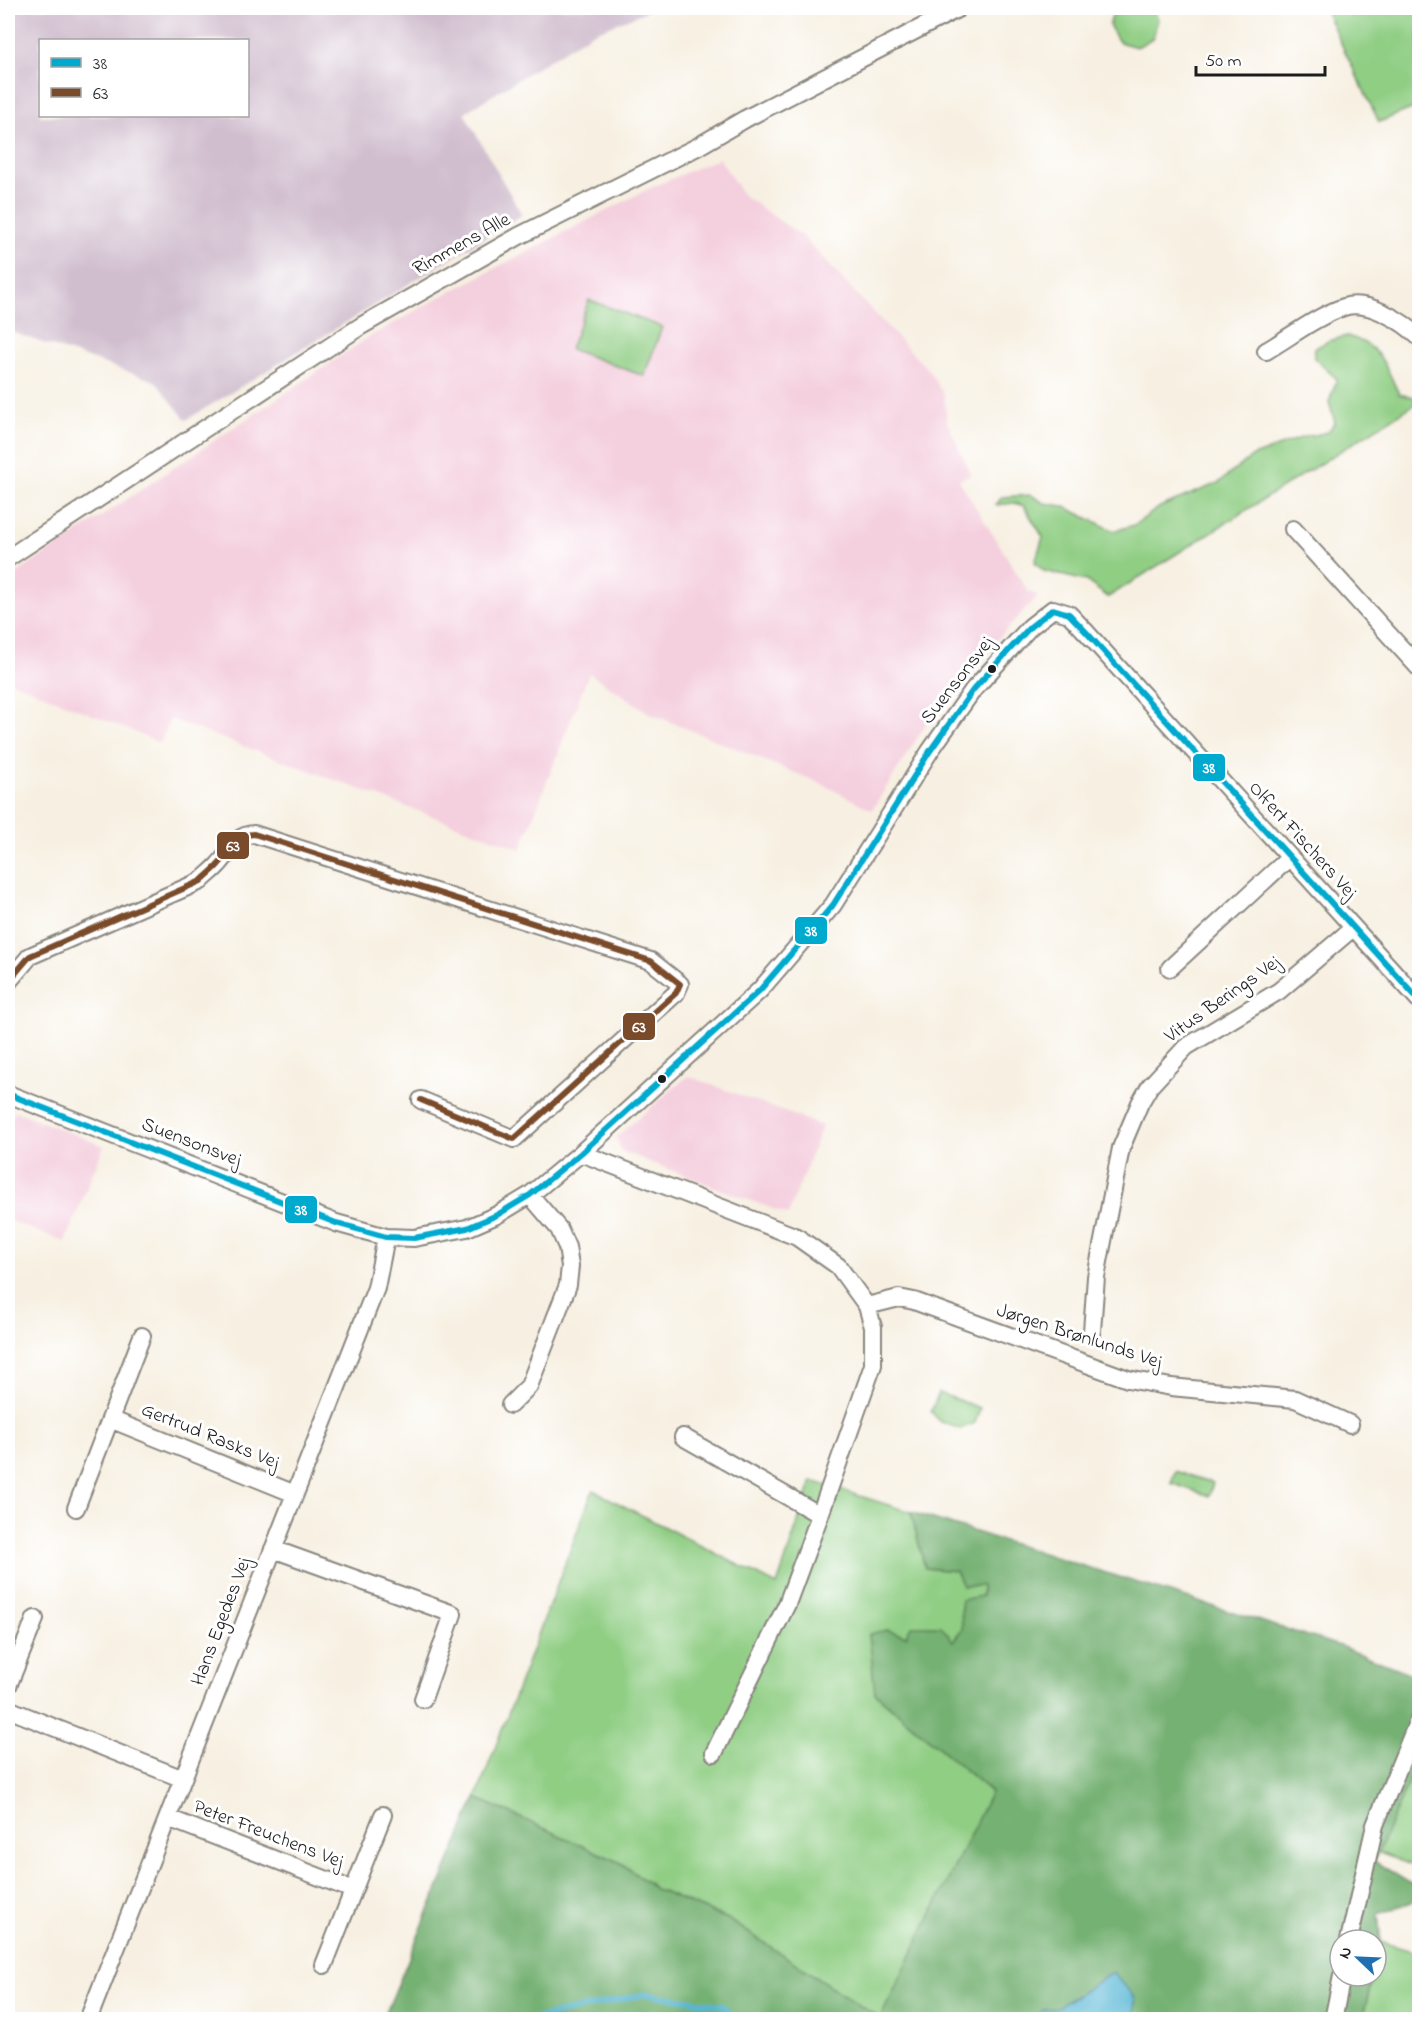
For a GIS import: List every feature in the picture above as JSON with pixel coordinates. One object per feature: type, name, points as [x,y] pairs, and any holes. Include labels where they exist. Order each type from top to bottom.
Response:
[{"type":"street","name":"Rimmens Alle","points":[[8,558],[361,326],[519,236],[697,147],[744,119],[959,8]]},
{"type":"street","points":[[1266,351],[1346,306],[1373,309],[1396,317],[1419,338]]},
{"type":"street","points":[[1293,529],[1419,669]]},
{"type":"street","name":"Olfert Fischers Vej","points":[[1053,609],[1069,614],[1087,633],[1419,1001]]},
{"type":"street","name":"Suensonsvej","points":[[8,1094],[336,1223],[386,1237],[414,1238],[467,1228],[497,1215],[530,1195],[581,1153],[760,990],[833,904],[930,751],[973,690],[1030,627],[1053,609]]},
{"type":"street","points":[[8,982],[30,956],[201,881],[220,864],[235,842],[245,835],[254,834],[651,962],[680,984],[676,993],[514,1139],[421,1100]]},
{"type":"street","points":[[1170,968],[1289,858]]},
{"type":"street","name":"Vitus Berings Vej","points":[[1092,1331],[1096,1277],[1121,1148],[1140,1103],[1150,1086],[1186,1047],[1279,991],[1353,928]]},
{"type":"street","points":[[581,1153],[797,1237],[838,1266],[867,1306],[873,1327],[873,1365],[787,1604],[714,1753]]},
{"type":"street","points":[[510,1405],[529,1386],[568,1285],[570,1266],[567,1247],[559,1229],[530,1195]]},
{"type":"street","name":"Hans Egedes Vej","points":[[88,2019],[376,1288],[386,1237]]},
{"type":"street","name":"Jørgen Brønlunds Vej","points":[[867,1306],[883,1300],[906,1300],[1128,1379],[1171,1387],[1295,1399],[1350,1424]]},
{"type":"street","name":"Gertrud Rasks Vej","points":[[75,1508],[142,1336]]},
{"type":"street","name":"Gertrud Rasks Vej","points":[[110,1419],[295,1494]]},
{"type":"street","points":[[683,1437],[820,1515]]},
{"type":"street","points":[[273,1549],[453,1614],[423,1699]]},
{"type":"street","points":[[8,1686],[35,1619]]},
{"type":"street","points":[[8,1708],[183,1779]]},
{"type":"street","points":[[1352,1928],[1376,1825],[1419,1716]]},
{"type":"street","name":"Peter Freuchens Vej","points":[[324,1965],[382,1815]]},
{"type":"street","name":"Peter Freuchens Vej","points":[[168,1818],[353,1890]]},
{"type":"street","points":[[1333,2019],[1339,1988]]},
{"type":"shaded area","points":[[8,8],[655,8],[592,33],[464,113],[522,215],[186,420],[155,381],[8,331]]},
{"type":"shaded area","points":[[719,158],[743,195],[803,237],[929,371],[944,395],[947,422],[971,474],[959,480],[1028,591],[1038,596],[941,700],[872,810],[820,783],[651,714],[589,673],[521,849],[170,719],[160,743],[8,680],[8,579],[369,337],[438,298],[648,189]]},
{"type":"shaded area","points":[[688,1076],[822,1126],[788,1215],[621,1151],[616,1137]]},
{"type":"shaded area","points":[[15,1111],[104,1146],[65,1242],[8,1220],[8,1117],[11,1119]]},
{"type":"green space","points":[[1115,8],[1153,8],[1158,19],[1153,38],[1137,47],[1119,42],[1109,25]]},
{"type":"green space","points":[[1324,8],[1419,8],[1419,113],[1416,107],[1379,122]]},
{"type":"green space","points":[[589,300],[662,327],[644,376],[570,349]]},
{"type":"green space","points":[[1347,336],[1368,345],[1375,351],[1385,365],[1399,394],[1417,398],[1412,406],[1108,597],[1086,581],[1044,571],[1035,562],[1043,537],[1024,506],[1014,503],[996,505],[1002,497],[1031,495],[1044,503],[1063,506],[1114,531],[1134,525],[1160,507],[1218,483],[1253,456],[1301,438],[1328,432],[1335,422],[1329,402],[1337,379],[1314,358],[1314,349],[1328,341]]},
{"type":"green space","points":[[939,1393],[980,1408],[975,1423],[960,1429],[939,1421],[931,1411]]},
{"type":"green space","points":[[1175,1471],[1213,1483],[1209,1496],[1171,1483]]},
{"type":"green space","points":[[812,1481],[911,1512],[925,1568],[956,1571],[982,1586],[982,1596],[961,1600],[962,1629],[953,1641],[906,1636],[887,1630],[875,1693],[991,1792],[880,2019],[728,1919],[657,1890],[621,1863],[476,1798],[593,1490],[777,1585]]},
{"type":"green space","points":[[911,1512],[1340,1646],[1419,1677],[1419,1758],[1374,1861],[1416,1887],[1412,1902],[1378,1914],[1380,1928],[1328,1928],[1328,1988],[1370,1988],[1362,2019],[383,2020],[476,1798],[621,1863],[657,1890],[728,1919],[880,2019],[991,1792],[875,1693],[869,1634],[887,1630],[906,1636],[911,1626],[941,1626],[953,1641],[962,1629],[961,1600],[982,1596],[982,1586],[963,1586],[956,1571],[925,1568]]},
{"type":"green space","points":[[1419,1758],[1419,1868],[1377,1852]]},
{"type":"green space","points":[[1388,1944],[1419,1953],[1419,2019],[1362,2020],[1370,1988],[1388,1988]]},
{"type":"water","points":[[1113,1972],[1135,1998],[1135,2019],[1035,2019],[1043,2010],[1058,2007]]},
{"type":"waterway","points":[[528,2020],[646,1994],[722,2005],[737,2020]]},
{"type":"transit line","name":"38","points":[[8,1094],[336,1223],[386,1237],[414,1238],[467,1228],[497,1215],[530,1195],[581,1153],[760,990],[833,905],[930,751],[973,690],[1030,627],[1053,609],[1069,614],[1087,633],[1420,1001]]},
{"type":"transit line","name":"63","points":[[8,982],[30,956],[201,881],[217,866],[237,841],[254,834],[651,961],[680,984],[676,993],[514,1139],[421,1100]]}]
